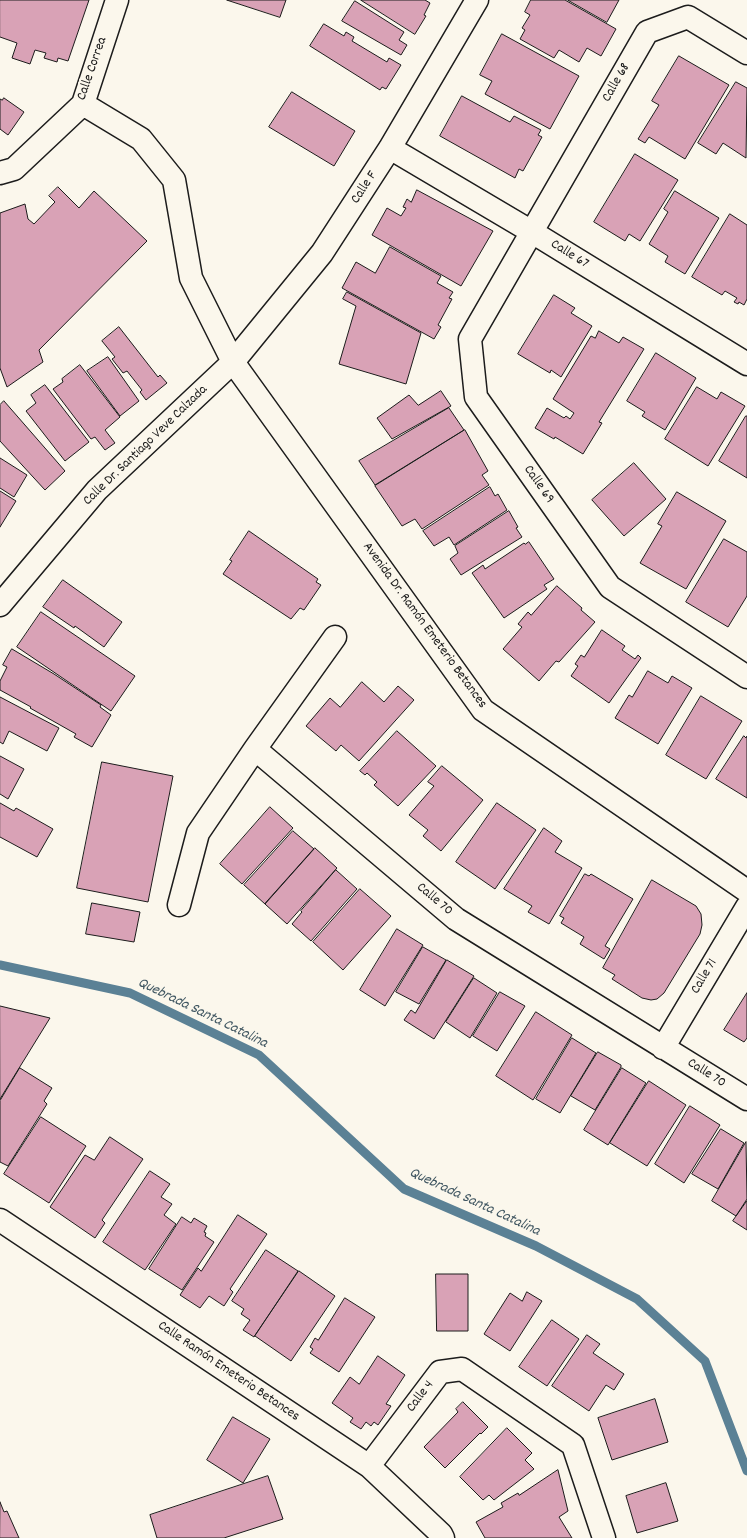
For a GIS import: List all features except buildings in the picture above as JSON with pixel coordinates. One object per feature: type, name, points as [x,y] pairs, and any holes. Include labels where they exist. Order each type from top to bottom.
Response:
[{"type":"street","name":"Calle Correa","points":[[0,172],[14,169],[83,104],[117,0]]},
{"type":"street","name":"Calle F","points":[[233,362],[322,253],[390,148],[477,0]]},
{"type":"street","name":"Calle 68","points":[[532,232],[647,32],[688,17],[747,53]]},
{"type":"street","name":"Avenida Dr. Ramón Emeterio Betances","points":[[83,104],[141,139],[174,180],[191,278],[233,362],[483,710],[747,891]]},
{"type":"street","name":"Calle 67","points":[[390,148],[532,232],[747,364]]},
{"type":"street","name":"Calle 69","points":[[532,232],[470,339],[476,396],[610,587],[747,677]]},
{"type":"street","name":"Calle Dr. Santiago Veve Calzada","points":[[0,605],[97,490],[233,362]]},
{"type":"street","points":[[179,905],[198,832],[335,637]]},
{"type":"street","name":"Calle 70","points":[[255,749],[456,919],[747,1099]]},
{"type":"street","name":"Calle 71","points":[[663,1048],[747,907]]},
{"type":"street","name":"Calle Ramón Emeterio Betances","points":[[0,1220],[369,1466],[442,1534],[443,1538]]},
{"type":"street","name":"Calle 4","points":[[369,1466],[440,1372],[462,1369],[573,1445],[604,1538]]},
{"type":"waterway","name":"Quebrada Santa Catalina","points":[[0,965],[130,993],[259,1055],[404,1189],[536,1246],[637,1299],[705,1361],[747,1471]]}]
